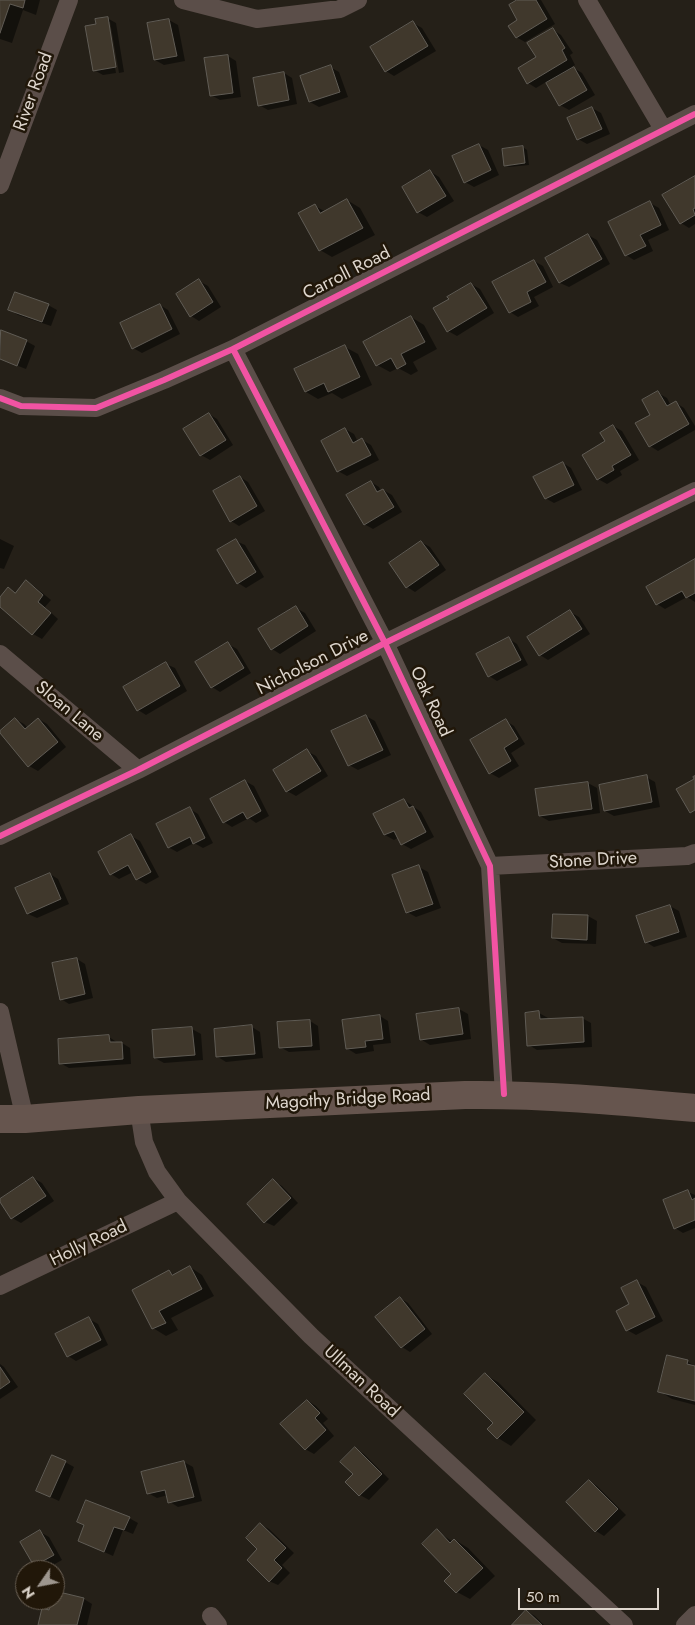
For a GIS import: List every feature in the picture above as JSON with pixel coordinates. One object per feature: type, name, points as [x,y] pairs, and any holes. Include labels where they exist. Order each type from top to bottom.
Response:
[{"type":"main road","name":"Magothy Bridge Road","points":[[12,1119],[139,1110],[504,1094],[695,1108]]},
{"type":"street","name":"River Road","points":[[0,185],[69,0]]},
{"type":"street","points":[[183,0],[257,19],[340,9],[358,0]]},
{"type":"street","points":[[587,0],[663,129]]},
{"type":"street","name":"Carroll Road","points":[[0,398],[21,406],[96,408],[233,349],[695,114]]},
{"type":"street","name":"Oak Road","points":[[233,349],[385,643],[490,866],[504,1094]]},
{"type":"street","name":"Nicholson Drive","points":[[0,836],[138,770],[385,643],[695,491]]},
{"type":"street","name":"Sloan Lane","points":[[0,654],[138,770]]},
{"type":"street","name":"Stone Drive","points":[[490,866],[687,856],[695,853]]},
{"type":"street","points":[[0,1012],[12,1119]]},
{"type":"street","name":"Ullman Road","points":[[139,1110],[144,1142],[157,1172],[178,1201],[311,1336],[624,1625]]},
{"type":"street","name":"Holly Road","points":[[0,1286],[178,1201]]},
{"type":"street","points":[[685,1625],[695,1616]]},
{"type":"building","points":[[0,0],[25,0],[23,8],[10,4],[0,33]]},
{"type":"building","points":[[517,0],[536,0],[547,19],[516,38],[508,26],[517,20],[509,5]]},
{"type":"building","points":[[108,17],[116,67],[93,71],[85,26],[96,24],[95,19]]},
{"type":"building","points":[[169,19],[177,56],[154,60],[147,23]]},
{"type":"building","points":[[413,21],[428,46],[385,72],[370,47]]},
{"type":"building","points":[[553,28],[565,48],[562,50],[567,60],[527,84],[518,68],[536,57],[527,43]]},
{"type":"building","points":[[228,55],[233,93],[210,96],[204,58]]},
{"type":"building","points":[[331,65],[340,92],[309,102],[300,76]]},
{"type":"building","points":[[574,67],[587,90],[559,106],[546,83]]},
{"type":"building","points":[[284,72],[289,100],[258,106],[253,78]]},
{"type":"building","points":[[592,107],[602,129],[577,140],[567,118]]},
{"type":"building","points":[[479,144],[491,170],[464,183],[452,156]]},
{"type":"building","points":[[523,146],[525,163],[504,166],[502,149]]},
{"type":"building","points":[[430,170],[446,196],[417,213],[402,187]]},
{"type":"building","points":[[695,176],[695,208],[693,209],[695,215],[680,224],[662,195]]},
{"type":"building","points":[[347,199],[363,228],[319,251],[298,213],[315,204],[320,213]]},
{"type":"building","points":[[650,201],[661,225],[640,235],[646,246],[625,256],[608,222]]},
{"type":"building","points":[[588,234],[602,259],[559,283],[545,258]]},
{"type":"building","points":[[534,260],[546,282],[527,292],[531,302],[509,313],[492,282]]},
{"type":"building","points":[[199,279],[213,302],[190,317],[176,294]]},
{"type":"building","points":[[471,283],[487,308],[447,332],[433,308]]},
{"type":"building","points":[[15,292],[49,304],[42,322],[8,310]]},
{"type":"building","points":[[160,304],[172,329],[132,349],[120,323]]},
{"type":"building","points":[[411,316],[425,342],[401,354],[406,364],[397,369],[391,358],[376,366],[363,342]]},
{"type":"building","points":[[1,330],[27,340],[17,366],[0,359]]},
{"type":"building","points":[[345,345],[360,377],[328,392],[324,383],[305,392],[294,369]]},
{"type":"building","points":[[658,391],[667,406],[676,401],[689,424],[649,447],[635,423],[650,415],[642,400]]},
{"type":"building","points":[[209,413],[226,440],[200,456],[183,429]]},
{"type":"building","points":[[613,425],[631,455],[612,466],[614,470],[597,480],[582,455],[605,441],[600,433]]},
{"type":"building","points":[[345,428],[353,443],[362,438],[371,455],[337,472],[321,441]]},
{"type":"building","points":[[563,462],[574,485],[545,499],[533,477]]},
{"type":"building","points":[[240,476],[257,506],[230,522],[213,491]]},
{"type":"building","points":[[371,481],[377,492],[383,489],[394,507],[364,525],[346,495]]},
{"type":"building","points":[[236,539],[256,572],[237,584],[217,550]]},
{"type":"building","points":[[421,541],[439,565],[406,588],[389,563]]},
{"type":"building","points":[[695,559],[695,593],[686,598],[682,591],[656,605],[646,587]]},
{"type":"building","points":[[26,580],[43,595],[38,602],[51,613],[32,635],[0,607],[0,597],[8,587],[15,593]]},
{"type":"building","points":[[296,606],[308,626],[271,650],[258,629]]},
{"type":"building","points":[[570,610],[582,629],[539,656],[527,637]]},
{"type":"building","points":[[509,637],[521,660],[488,677],[476,654]]},
{"type":"building","points":[[228,642],[244,668],[211,688],[195,662]]},
{"type":"building","points":[[166,662],[180,686],[137,711],[123,687]]},
{"type":"building","points":[[366,715],[383,750],[348,766],[331,731]]},
{"type":"building","points":[[15,718],[25,729],[38,718],[58,742],[28,767],[0,733]]},
{"type":"building","points":[[506,719],[518,739],[504,748],[511,761],[489,774],[470,740]]},
{"type":"building","points":[[307,749],[321,771],[286,792],[273,770]]},
{"type":"building","points":[[647,775],[652,802],[604,811],[599,785]]},
{"type":"building","points":[[695,776],[695,810],[690,813],[676,789],[694,779],[693,777]]},
{"type":"building","points":[[245,780],[261,811],[247,819],[243,812],[223,823],[210,799]]},
{"type":"building","points":[[588,782],[592,809],[539,816],[535,789]]},
{"type":"building","points":[[404,799],[409,808],[413,806],[426,832],[401,845],[394,831],[384,835],[373,814]]},
{"type":"building","points":[[190,807],[205,838],[193,844],[190,837],[168,848],[156,824]]},
{"type":"building","points":[[131,834],[151,872],[136,880],[128,865],[110,875],[98,852]]},
{"type":"building","points":[[419,865],[433,904],[406,913],[392,875]]},
{"type":"building","points":[[50,873],[61,899],[27,914],[15,888]]},
{"type":"building","points":[[670,905],[679,932],[645,943],[636,916]]},
{"type":"building","points":[[553,914],[588,915],[587,940],[552,938]]},
{"type":"building","points":[[77,958],[85,994],[60,1000],[52,963]]},
{"type":"building","points":[[459,1008],[463,1034],[420,1040],[416,1014]]},
{"type":"building","points":[[539,1011],[540,1019],[583,1017],[584,1042],[527,1046],[525,1013]]},
{"type":"building","points":[[380,1015],[383,1039],[365,1041],[366,1047],[346,1049],[342,1020]]},
{"type":"building","points":[[310,1020],[312,1046],[279,1048],[277,1022]]},
{"type":"building","points":[[252,1025],[255,1054],[216,1057],[214,1029]]},
{"type":"building","points":[[192,1027],[195,1055],[154,1058],[152,1030]]},
{"type":"building","points":[[109,1035],[110,1042],[122,1042],[123,1059],[59,1064],[58,1039]]},
{"type":"building","points":[[33,1177],[46,1196],[11,1219],[0,1199]]},
{"type":"building","points":[[273,1179],[291,1198],[264,1223],[247,1204]]},
{"type":"building","points":[[688,1190],[692,1200],[695,1198],[695,1220],[674,1229],[663,1200]]},
{"type":"building","points":[[190,1266],[202,1289],[159,1311],[166,1323],[152,1329],[132,1290],[169,1270],[172,1275]]},
{"type":"building","points":[[637,1280],[655,1317],[626,1331],[616,1311],[629,1304],[621,1288]]},
{"type":"building","points":[[400,1297],[425,1329],[401,1348],[375,1317]]},
{"type":"building","points":[[89,1317],[101,1340],[67,1357],[55,1334]]},
{"type":"building","points":[[667,1355],[688,1360],[687,1364],[695,1366],[695,1401],[658,1392]]},
{"type":"building","points":[[0,1367],[10,1382],[0,1389]]},
{"type":"building","points":[[485,1373],[524,1412],[497,1439],[487,1429],[493,1423],[464,1394]]},
{"type":"building","points":[[307,1400],[320,1413],[315,1418],[326,1430],[305,1450],[280,1424]]},
{"type":"building","points":[[355,1447],[382,1474],[359,1496],[345,1482],[353,1474],[340,1462]]},
{"type":"building","points":[[52,1455],[66,1461],[50,1497],[36,1491]]},
{"type":"building","points":[[184,1461],[194,1497],[168,1503],[165,1490],[147,1494],[141,1472]]},
{"type":"building","points":[[589,1480],[618,1509],[595,1532],[566,1502]]},
{"type":"building","points":[[86,1500],[130,1517],[124,1530],[114,1527],[104,1552],[78,1541],[84,1525],[77,1522]]},
{"type":"building","points":[[260,1523],[286,1548],[274,1560],[282,1568],[269,1582],[247,1560],[257,1549],[246,1538]]},
{"type":"building","points":[[437,1529],[450,1543],[454,1539],[483,1568],[456,1593],[444,1581],[451,1574],[422,1544]]},
{"type":"building","points":[[40,1530],[54,1555],[45,1560],[30,1560],[20,1542]]},
{"type":"building","points":[[65,1593],[84,1598],[77,1625],[38,1625],[42,1610],[65,1610]]},
{"type":"building","points":[[526,1610],[542,1625],[512,1625]]},
{"type":"cycle path","points":[[0,398],[21,406],[96,408],[233,349],[695,114]]},
{"type":"cycle path","points":[[233,349],[385,643],[490,866],[504,1094]]},
{"type":"cycle path","points":[[0,836],[138,770],[385,643],[695,491]]}]
